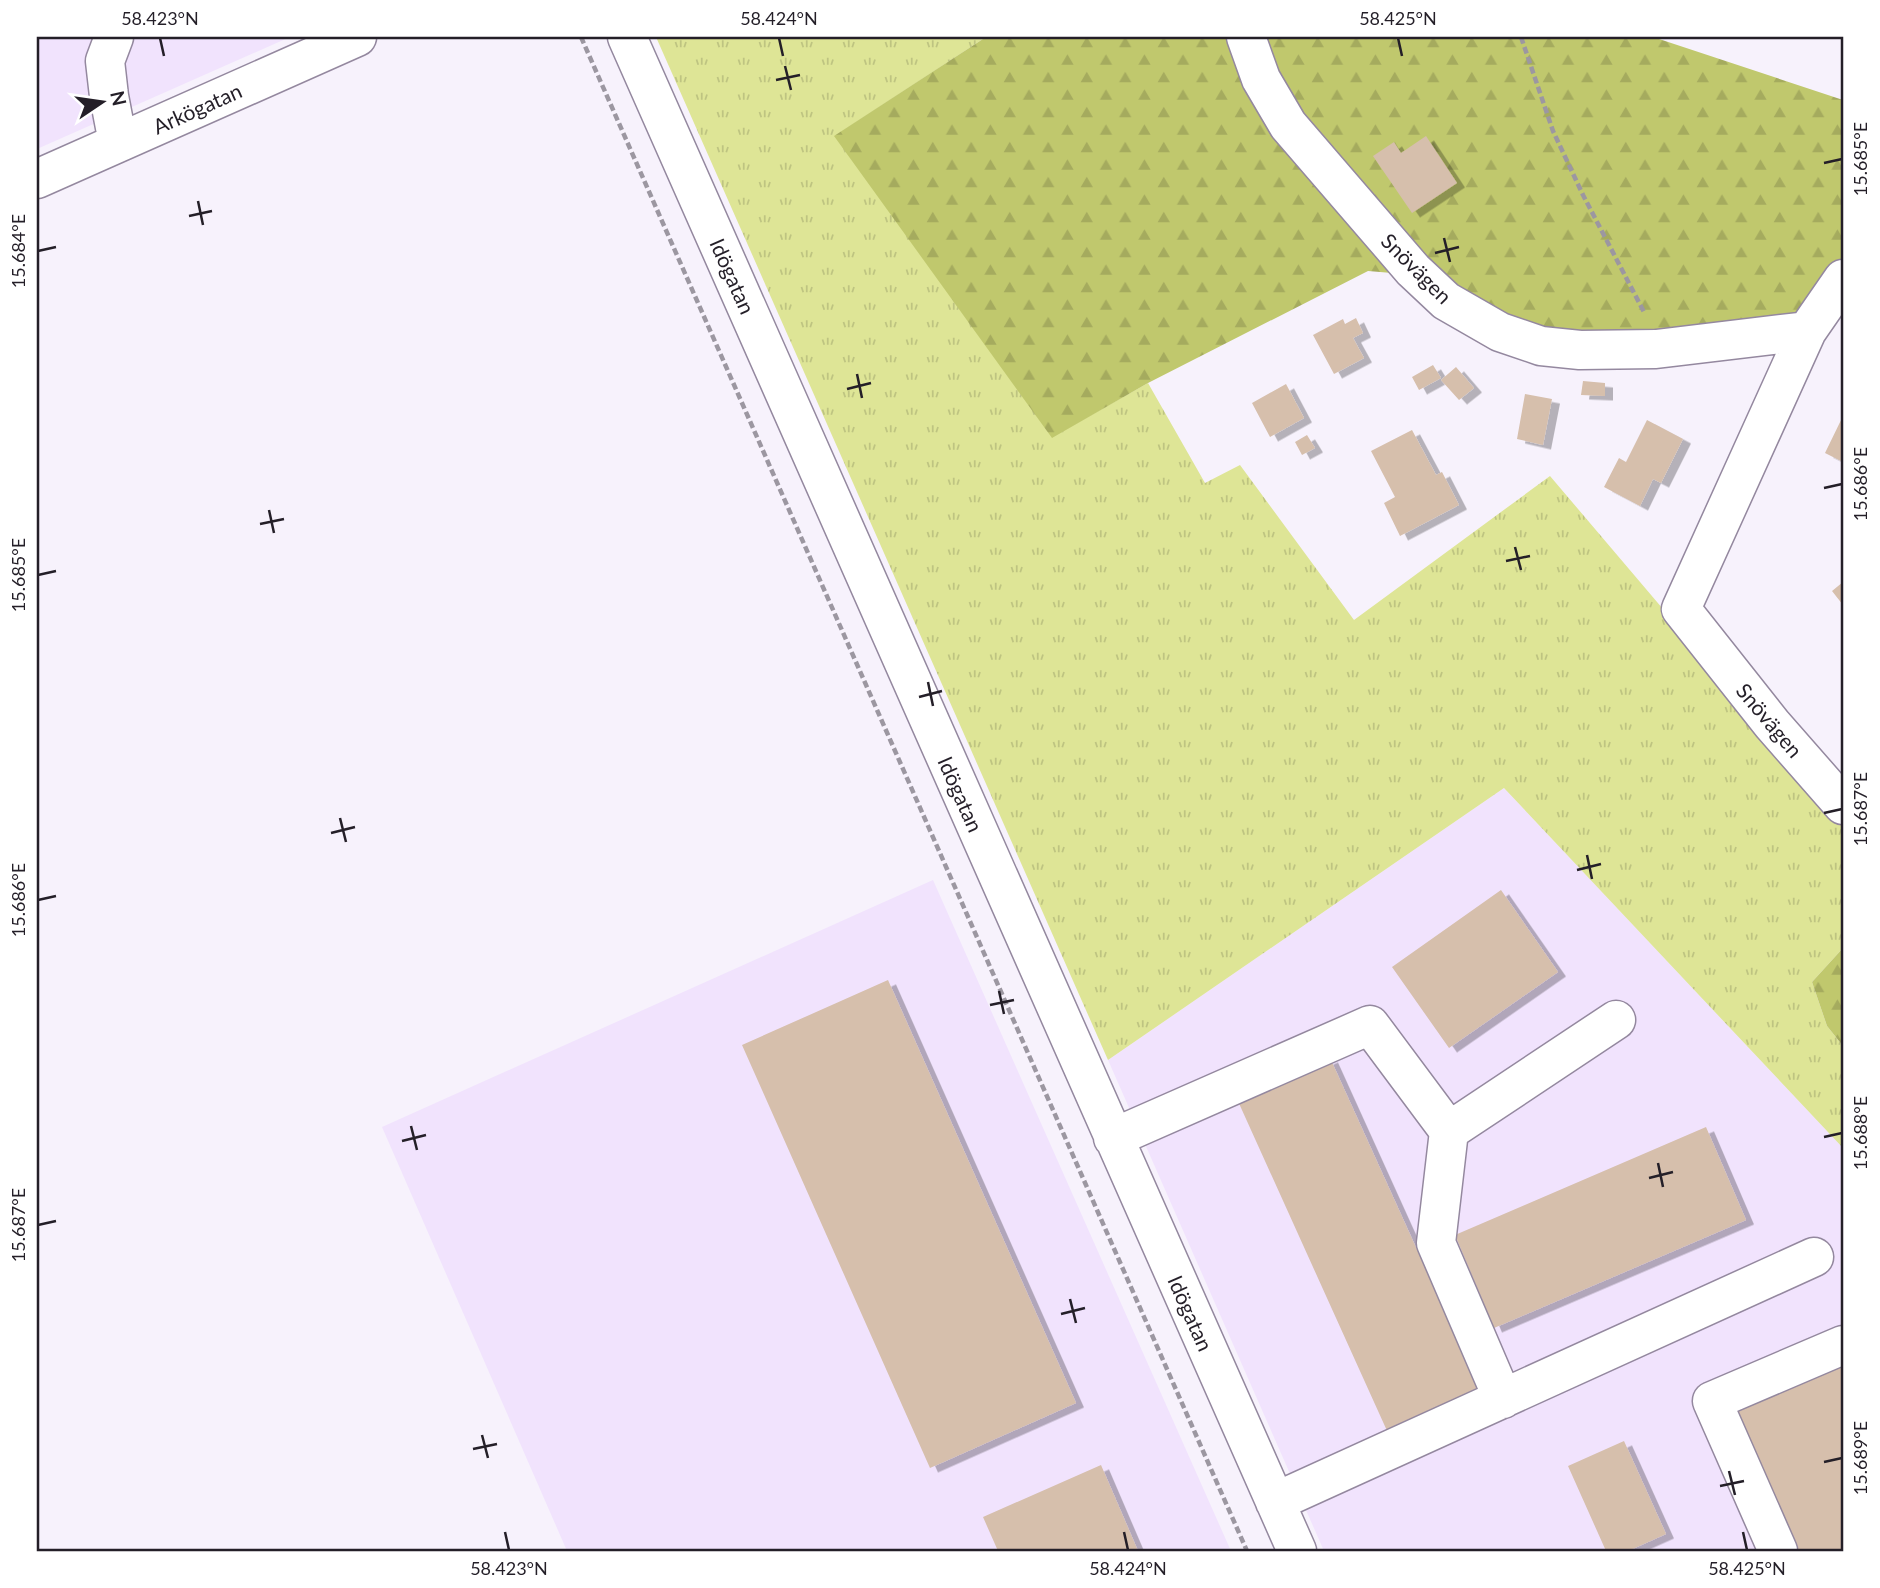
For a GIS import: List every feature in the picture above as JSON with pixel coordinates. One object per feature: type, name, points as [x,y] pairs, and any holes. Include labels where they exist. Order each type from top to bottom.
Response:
[{"type":"street","points":[[114,37],[105,61],[108,96],[118,144]]},
{"type":"street","name":"Arkögatan","points":[[37,179],[357,37]]},
{"type":"street","name":"Idögatan","points":[[627,37],[1297,1551]]},
{"type":"street","name":"Snövägen","points":[[1246,37],[1261,79],[1288,125],[1413,270],[1446,301],[1500,331],[1541,346],[1580,350],[1656,349],[1807,331]]},
{"type":"street","name":"Snövägen","points":[[1843,279],[1807,331],[1681,609],[1772,724],[1843,805]]},
{"type":"street","points":[[1449,1132],[1616,1020]]},
{"type":"street","points":[[1113,1138],[1370,1025],[1449,1132],[1436,1243],[1503,1399]]},
{"type":"street","points":[[1275,1503],[1814,1257]]},
{"type":"street","points":[[1778,1551],[1712,1401],[1843,1345]]},
{"type":"path","points":[[581,37],[1247,1551]]},
{"type":"path","points":[[1521,37],[1553,131],[1583,195],[1642,304],[1656,349]]},
{"type":"shaded area","points":[[37,37],[290,37],[37,149]]},
{"type":"shaded area","points":[[1504,788],[1843,1148],[1843,1551],[1324,1551],[1108,1060]]},
{"type":"shaded area","points":[[933,880],[1231,1551],[567,1551],[382,1127]]},
{"type":"green space","points":[[656,37],[986,37],[835,136],[1052,437],[1148,383],[1205,483],[1240,465],[1354,620],[1550,476],[1843,821],[1843,948],[1812,982],[1827,1026],[1843,1046],[1843,1148],[1504,788],[1108,1060]]},
{"type":"green space","points":[[986,37],[1653,37],[1843,100],[1843,259],[1792,320],[1563,339],[1404,274],[1368,271],[1148,383],[1052,438],[834,136]]},
{"type":"green space","points":[[1843,948],[1843,1046],[1827,1026],[1812,982]]},
{"type":"building","points":[[1426,136],[1457,183],[1412,213],[1373,156],[1394,142],[1401,153]]},
{"type":"building","points":[[1356,318],[1363,333],[1353,338],[1364,358],[1334,374],[1313,335],[1343,319],[1345,324]]},
{"type":"building","points":[[1433,365],[1441,378],[1419,390],[1412,377]]},
{"type":"building","points":[[1456,367],[1474,388],[1459,400],[1441,380]]},
{"type":"building","points":[[1583,381],[1605,383],[1605,396],[1581,395]]},
{"type":"building","points":[[1286,384],[1304,418],[1270,437],[1252,403]]},
{"type":"building","points":[[1525,394],[1552,399],[1543,445],[1517,439]]},
{"type":"building","points":[[1843,416],[1843,462],[1825,453]]},
{"type":"building","points":[[1647,420],[1683,439],[1661,483],[1653,479],[1640,506],[1604,487],[1619,458],[1626,462]]},
{"type":"building","points":[[1412,430],[1436,475],[1442,472],[1459,505],[1400,536],[1384,503],[1395,497],[1371,451]]},
{"type":"building","points":[[1307,435],[1315,448],[1302,455],[1295,442]]},
{"type":"building","points":[[1843,582],[1843,605],[1832,591]]},
{"type":"building","points":[[1501,890],[1558,972],[1449,1048],[1392,967]]},
{"type":"building","points":[[888,980],[1076,1403],[930,1468],[742,1045]]},
{"type":"building","points":[[1330,1058],[1481,1391],[1388,1433],[1237,1099]]},
{"type":"building","points":[[1706,1127],[1746,1220],[1494,1328],[1455,1235]]},
{"type":"building","points":[[1843,1362],[1843,1551],[1788,1551],[1727,1412]]},
{"type":"building","points":[[1624,1441],[1666,1534],[1628,1551],[1606,1551],[1568,1466]]},
{"type":"building","points":[[1101,1465],[1138,1551],[998,1551],[983,1517]]}]
